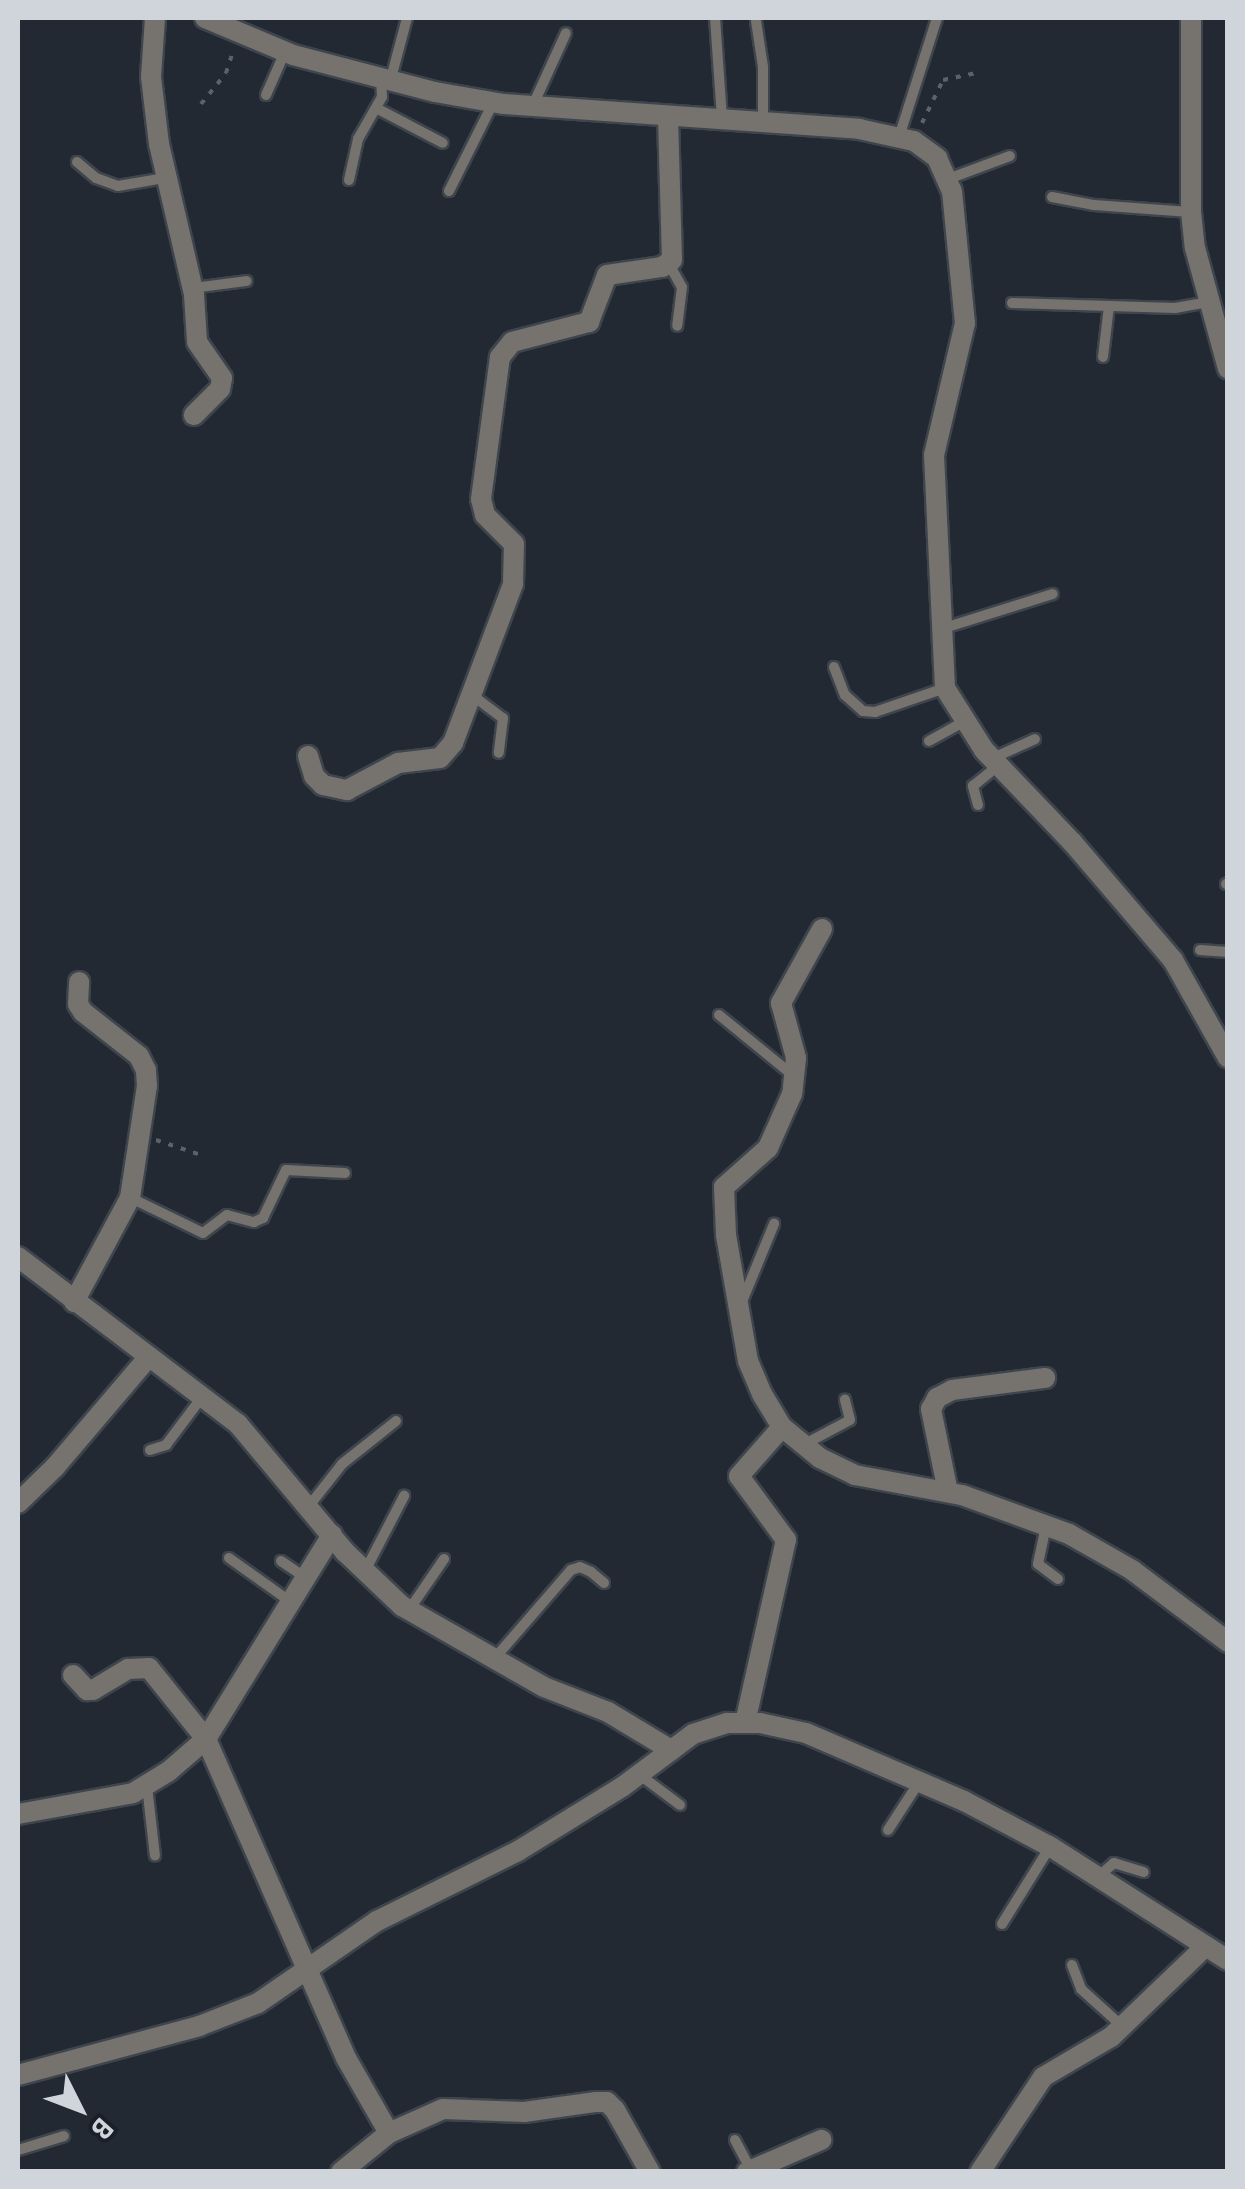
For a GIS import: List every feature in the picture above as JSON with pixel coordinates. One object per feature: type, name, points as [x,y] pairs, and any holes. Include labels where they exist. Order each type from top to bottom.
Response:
[{"type":"street","points":[[155,18],[152,102],[165,178],[192,288],[198,342],[222,378],[220,389],[194,415]]},
{"type":"street","points":[[204,18],[285,52],[385,81],[493,102],[763,120],[907,139],[937,158],[948,178],[960,249],[965,323],[960,360],[942,410],[934,455],[946,688],[963,722],[995,762],[1073,843],[1172,960],[1228,1058]]},
{"type":"street","points":[[1191,18],[1191,212],[1215,299],[1228,369]]},
{"type":"street","points":[[308,756],[314,776],[323,785],[346,790],[398,763],[440,758],[454,743],[513,584],[516,561],[514,544],[485,515],[481,499],[500,357],[507,346],[524,337],[590,322],[600,284],[608,275],[669,264],[674,256],[668,116]]},
{"type":"street","points":[[822,929],[781,1003],[796,1058],[796,1078],[768,1148],[724,1187],[726,1235],[748,1361],[782,1427],[802,1446],[855,1475],[948,1492],[1046,1526],[1132,1570],[1228,1642]]},
{"type":"street","points":[[74,1302],[130,1198],[142,1136],[146,1070],[138,1056],[83,1012],[78,1004],[79,982]]},
{"type":"street","points":[[18,1256],[252,1438],[365,1572],[408,1610],[494,1660],[626,1721],[671,1750]]},
{"type":"street","points":[[18,1502],[55,1468],[147,1359]]},
{"type":"street","points":[[948,1492],[931,1408],[937,1398],[952,1390],[1045,1378]]},
{"type":"street","points":[[744,1723],[786,1540],[781,1528],[740,1483],[739,1476],[782,1427]]},
{"type":"street","points":[[18,1814],[114,1800],[147,1786],[206,1739],[332,1535]]},
{"type":"street","points":[[73,1675],[87,1690],[93,1690],[128,1669],[149,1668],[206,1739],[346,2058],[388,2133]]},
{"type":"street","points":[[18,2076],[199,2026],[258,2003],[377,1921],[543,1837],[710,1726],[744,1723],[806,1732],[920,1781],[1051,1846],[1228,1960]]},
{"type":"street","points":[[980,2172],[1043,2077],[1122,2027],[1205,1947]]},
{"type":"street","points":[[341,2172],[388,2133],[443,2109],[524,2112],[607,2102],[650,2172]]},
{"type":"street","points":[[749,2171],[820,2140]]},
{"type":"lane","points":[[349,180],[358,139],[378,109],[407,18]]},
{"type":"lane","points":[[715,18],[722,118]]},
{"type":"lane","points":[[907,139],[937,18]]},
{"type":"lane","points":[[756,21],[763,67],[763,120]]},
{"type":"lane","points":[[532,106],[566,33]]},
{"type":"lane","points":[[266,95],[285,52]]},
{"type":"lane","points":[[449,191],[493,102]]},
{"type":"lane","points":[[378,109],[443,143]]},
{"type":"lane","points":[[948,178],[1010,156]]},
{"type":"lane","points":[[77,162],[96,178],[118,186],[165,178]]},
{"type":"lane","points":[[1052,196],[1094,205],[1191,212]]},
{"type":"lane","points":[[669,264],[682,287],[677,326]]},
{"type":"lane","points":[[192,288],[246,281]]},
{"type":"lane","points":[[1012,303],[1186,308],[1215,299]]},
{"type":"lane","points":[[1103,356],[1109,306]]},
{"type":"lane","points":[[940,629],[1053,594]]},
{"type":"lane","points":[[834,667],[845,695],[863,711],[876,712],[946,688]]},
{"type":"lane","points":[[472,695],[503,718],[499,753]]},
{"type":"lane","points":[[929,741],[963,722]]},
{"type":"lane","points":[[978,804],[973,786],[995,762],[1035,740]]},
{"type":"lane","points":[[1200,950],[1228,952]]},
{"type":"lane","points":[[719,1015],[796,1078]]},
{"type":"lane","points":[[130,1198],[203,1234],[227,1216],[254,1222],[262,1218],[286,1170],[345,1173]]},
{"type":"lane","points":[[739,1310],[774,1224]]},
{"type":"lane","points":[[150,1450],[166,1445],[202,1398]]},
{"type":"lane","points":[[802,1446],[850,1420],[845,1400]]},
{"type":"lane","points":[[309,1506],[342,1464],[396,1420]]},
{"type":"lane","points":[[365,1572],[404,1496]]},
{"type":"lane","points":[[1046,1526],[1038,1564],[1058,1580]]},
{"type":"lane","points":[[230,1558],[291,1602]]},
{"type":"lane","points":[[408,1610],[444,1560]]},
{"type":"lane","points":[[281,1561],[306,1578]]},
{"type":"lane","points":[[494,1660],[571,1570],[591,1572],[604,1584]]},
{"type":"lane","points":[[639,1774],[680,1805]]},
{"type":"lane","points":[[888,1830],[920,1781]]},
{"type":"lane","points":[[147,1786],[155,1856]]},
{"type":"lane","points":[[1002,1924],[1051,1846]]},
{"type":"lane","points":[[1099,1876],[1114,1863],[1144,1872]]},
{"type":"lane","points":[[1072,1965],[1081,1989],[1122,2027]]},
{"type":"lane","points":[[18,2150],[64,2136]]},
{"type":"lane","points":[[736,2140],[749,2171]]},
{"type":"path","points":[[201,104],[226,73],[237,32]]},
{"type":"path","points":[[907,139],[936,86],[944,80],[976,74]]},
{"type":"path","points":[[142,1136],[204,1156]]}]
